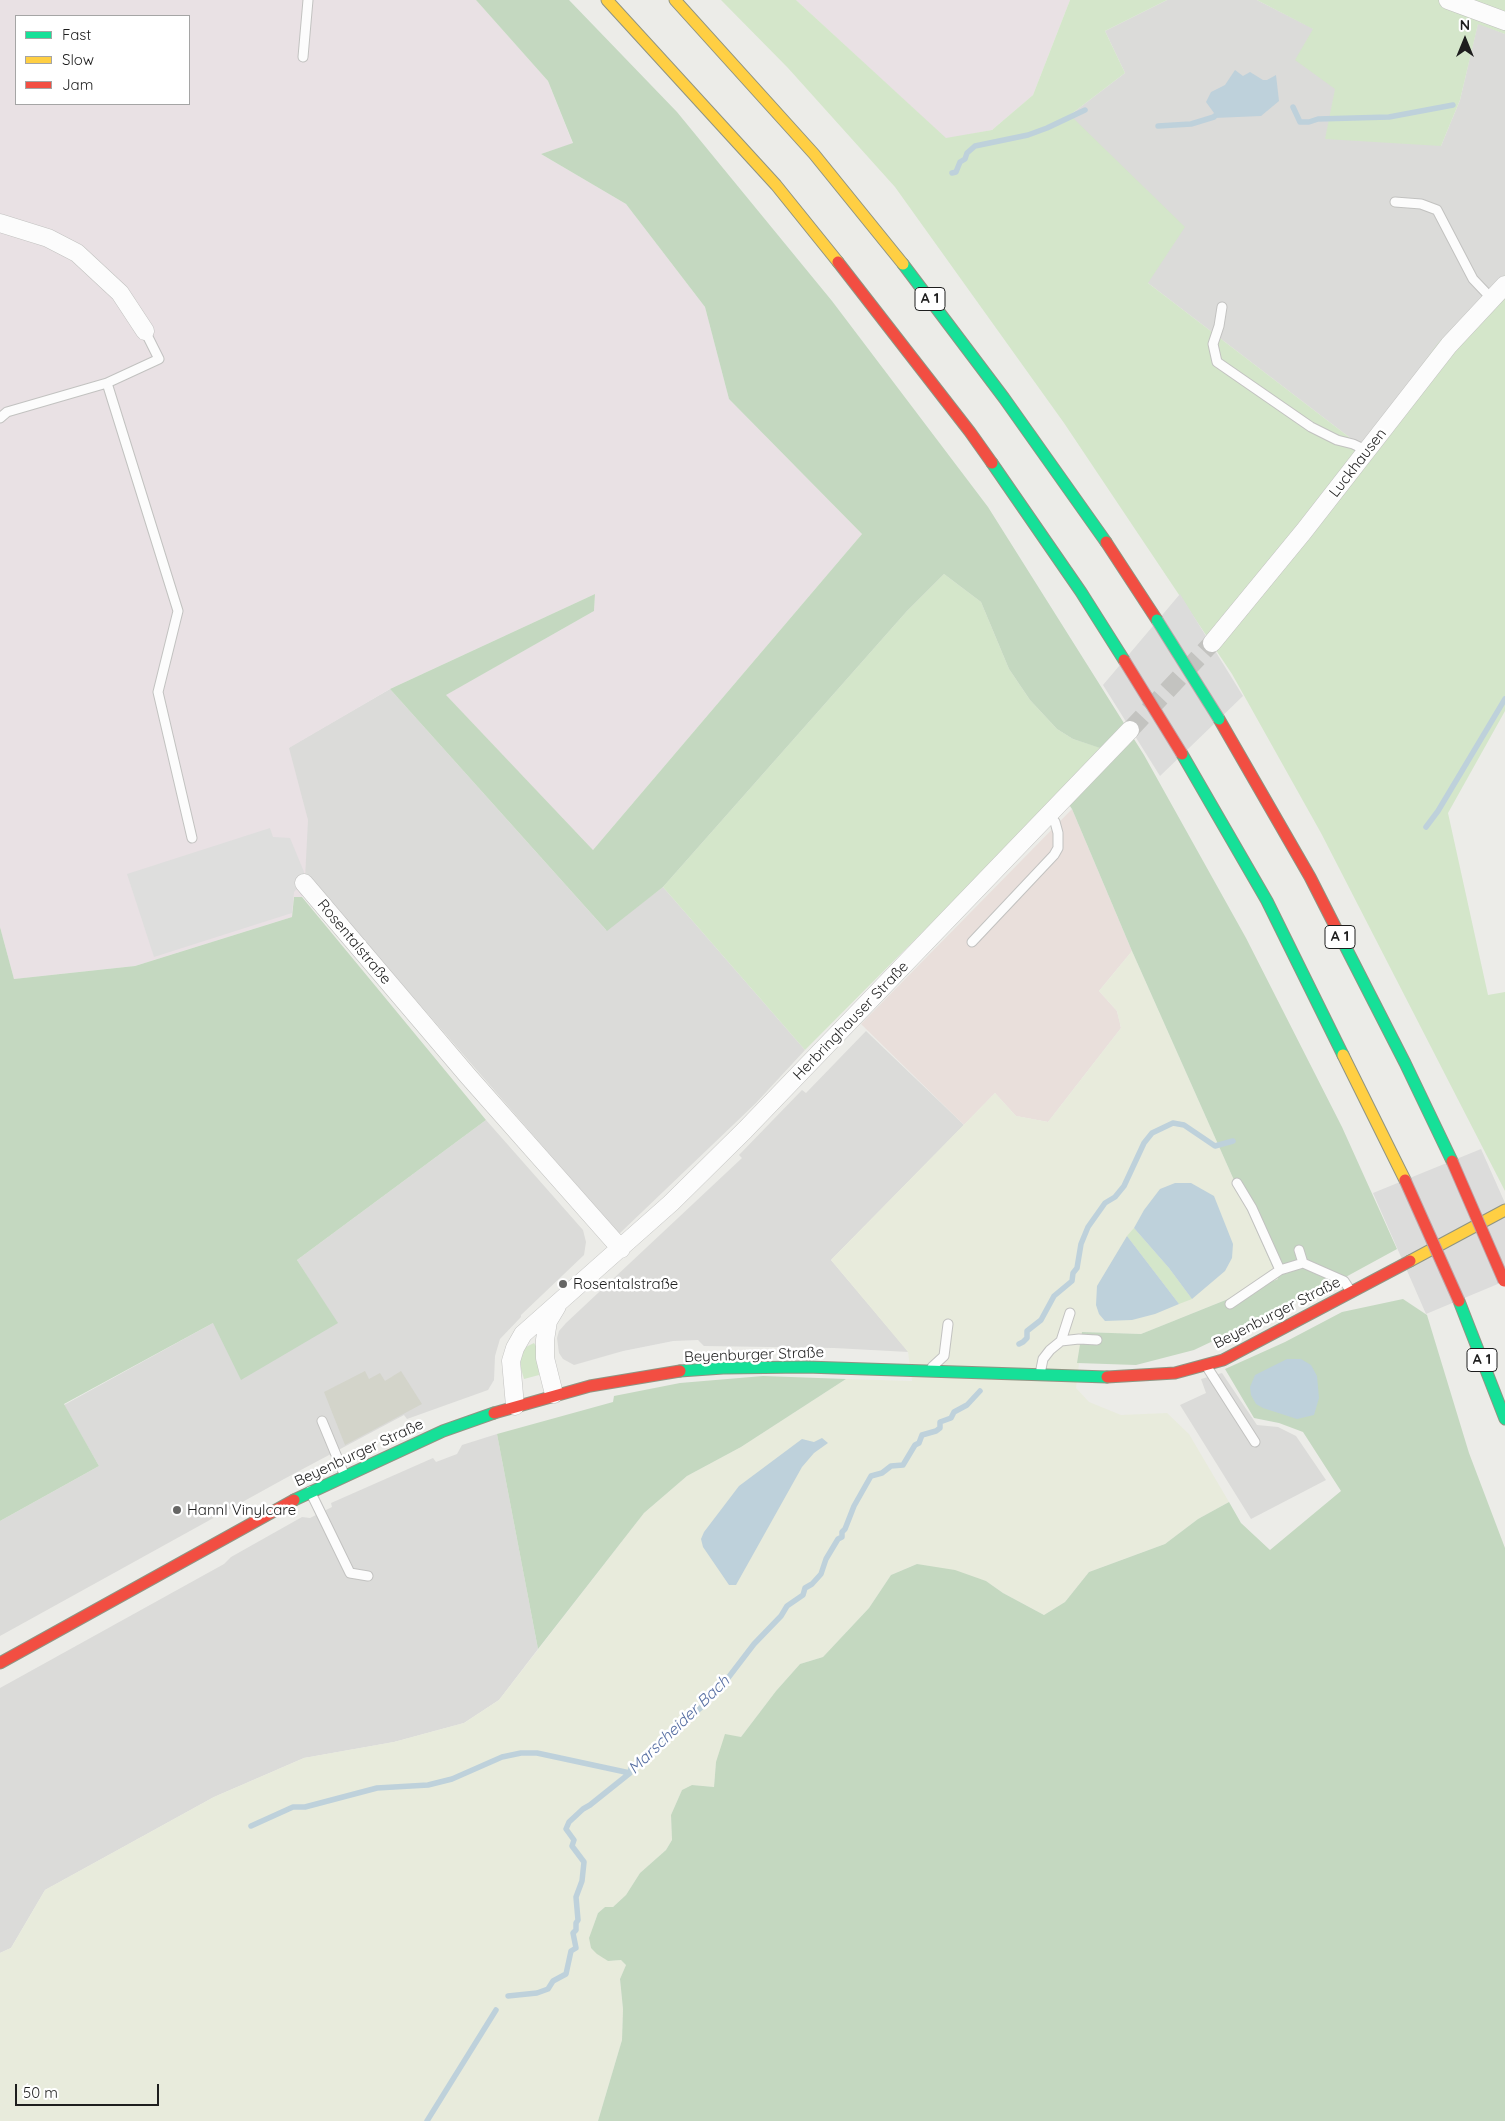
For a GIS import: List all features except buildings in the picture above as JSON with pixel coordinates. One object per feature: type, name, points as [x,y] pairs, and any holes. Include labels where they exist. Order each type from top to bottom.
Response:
[{"type":"main road","name":"A 1","points":[[607,0],[776,185],[870,302],[970,432],[1081,592],[1182,754],[1267,901],[1405,1180],[1458,1301],[1505,1420]]},
{"type":"main road","name":"A 1","points":[[675,0],[814,154],[916,280],[1004,398],[1111,549],[1157,620],[1219,719],[1310,877],[1405,1063],[1452,1161],[1504,1283]]},
{"type":"main road","name":"Beyenburger Straße","points":[[0,1663],[344,1474],[443,1431],[554,1394],[672,1372],[724,1368],[806,1367],[1040,1375],[1148,1376],[1174,1373],[1223,1360],[1505,1210]]},
{"type":"street","points":[[1448,0],[1505,21]]},
{"type":"street","points":[[0,223],[48,238],[76,253],[120,292],[145,330]]},
{"type":"street","name":"Luckhausen","points":[[1212,643],[1256,592],[1449,345],[1505,285]]},
{"type":"street","name":"Herbringhauser Straße","points":[[515,1406],[511,1361],[515,1348],[532,1324],[621,1249],[671,1203],[770,1104],[1130,730]]},
{"type":"street","name":"Rosentalstraße","points":[[304,883],[468,1076],[621,1249]]},
{"type":"street","name":"Herbringhauser Straße","points":[[554,1394],[545,1358],[545,1340],[548,1321],[561,1300]]},
{"type":"lane","points":[[303,57],[308,0]]},
{"type":"lane","points":[[1395,202],[1421,204],[1437,210],[1473,279],[1492,299]]},
{"type":"lane","points":[[1222,307],[1219,326],[1213,344],[1217,362],[1311,427],[1337,440],[1353,444],[1368,451]]},
{"type":"lane","points":[[0,418],[7,412],[107,383],[159,359],[145,330]]},
{"type":"lane","points":[[107,383],[178,611],[158,692],[192,838]]},
{"type":"lane","points":[[972,942],[1054,855],[1058,848],[1058,833],[1055,822],[1049,816]]},
{"type":"lane","points":[[1237,1183],[1252,1208],[1280,1270]]},
{"type":"lane","points":[[1299,1250],[1304,1263]]},
{"type":"lane","points":[[1230,1304],[1280,1270],[1304,1263],[1344,1281],[1351,1292]]},
{"type":"lane","points":[[1061,1342],[1070,1313]]},
{"type":"lane","points":[[929,1371],[944,1356],[948,1324]]},
{"type":"lane","points":[[1040,1375],[1043,1359],[1050,1350],[1061,1342],[1079,1339],[1097,1340]]},
{"type":"lane","points":[[1206,1365],[1255,1442]]},
{"type":"lane","points":[[322,1421],[344,1474]]},
{"type":"lane","points":[[310,1491],[350,1573],[368,1576]]},
{"type":"shaded area","points":[[0,0],[476,0],[548,81],[573,144],[541,154],[626,204],[705,307],[729,399],[862,534],[593,850],[445,695],[594,611],[595,594],[390,689],[289,748],[308,820],[305,879],[302,897],[294,897],[292,917],[135,966],[14,979],[0,927]]},
{"type":"shaded area","points":[[796,0],[1070,0],[1033,95],[992,130],[946,139]]},
{"type":"shaded area","points":[[1167,0],[1257,0],[1314,29],[1441,146],[1460,100],[1478,23],[1505,34],[1505,275],[1362,447],[1148,283],[1070,115],[1125,73],[1105,31]]},
{"type":"shaded area","points":[[390,689],[606,930],[663,887],[805,1050],[756,1103],[619,1234],[323,893],[305,879],[288,748]]},
{"type":"shaded area","points":[[1072,809],[1132,951],[1099,991],[1117,1011],[1121,1028],[1048,1122],[1016,1116],[995,1093],[964,1125],[861,1024]]},
{"type":"shaded area","points":[[270,828],[273,837],[290,838],[304,872],[304,880],[294,892],[292,913],[154,957],[127,874]]},
{"type":"shaded area","points":[[1132,951],[1278,1279],[1141,1334],[1083,1332],[1076,1388],[1089,1402],[1121,1415],[1167,1413],[1189,1434],[1229,1502],[1198,1519],[1165,1544],[1089,1572],[1065,1602],[1044,1615],[1003,1593],[986,1581],[917,1564],[891,1575],[869,1608],[823,1657],[800,1664],[776,1691],[741,1737],[716,1762],[714,1787],[692,1785],[682,1790],[671,1815],[672,1840],[666,1850],[640,1873],[626,1895],[613,1907],[605,1907],[598,1913],[589,1938],[591,1948],[608,1961],[621,1960],[626,1965],[620,1979],[623,2009],[622,2040],[598,2121],[0,2121],[0,1953],[11,1948],[45,1890],[214,1797],[304,1758],[394,1742],[464,1723],[499,1700],[644,1513],[687,1476],[741,1447],[846,1379],[912,1381],[908,1352],[831,1260],[995,1093],[1016,1116],[1048,1122],[1121,1028],[1117,1011],[1099,991]]},
{"type":"shaded area","points":[[866,1031],[964,1125],[831,1260],[909,1352],[834,1348],[704,1346],[698,1340],[673,1341],[623,1351],[574,1365],[563,1359],[559,1353],[557,1338],[559,1331],[566,1323],[742,1158],[739,1155],[802,1090],[806,1093]]},
{"type":"shaded area","points":[[486,1120],[583,1230],[586,1242],[584,1255],[521,1315],[500,1339],[495,1356],[494,1380],[488,1390],[407,1419],[404,1415],[0,1636],[0,1521],[99,1466],[64,1405],[213,1323],[337,1323],[297,1260]]},
{"type":"shaded area","points":[[365,1371],[369,1379],[380,1373],[385,1381],[401,1371],[422,1404],[345,1445],[324,1392]]},
{"type":"shaded area","points":[[1222,1373],[1257,1425],[1278,1427],[1296,1436],[1326,1480],[1251,1519],[1180,1405],[1206,1393],[1201,1379]]},
{"type":"shaded area","points":[[497,1434],[538,1649],[499,1700],[464,1723],[394,1742],[304,1758],[214,1797],[45,1890],[11,1948],[0,1953],[0,1688],[224,1564],[231,1557],[302,1517],[310,1518],[332,1507],[331,1503],[433,1458],[436,1462],[457,1454],[462,1445]]},
{"type":"green space","points":[[476,0],[569,0],[677,112],[832,301],[988,507],[1144,755],[1246,938],[1342,1127],[1397,1249],[1331,1285],[1194,1350],[1136,1365],[1077,1363],[1082,1332],[1141,1334],[1278,1279],[1132,951],[1072,809],[1061,793],[1100,748],[1073,739],[1057,729],[1030,700],[1009,669],[981,602],[944,574],[907,611],[663,887],[607,931],[390,689],[595,594],[594,611],[446,695],[593,850],[862,534],[729,399],[705,307],[626,204],[541,154],[573,143],[548,81]]},
{"type":"green space","points":[[721,0],[796,0],[946,138],[992,130],[1033,95],[1070,0],[1167,0],[1105,31],[1125,73],[1070,115],[1185,227],[1148,283],[1362,447],[1438,343],[1505,275],[1505,711],[1448,813],[1488,995],[1505,992],[1505,1191],[1321,833],[1232,674],[1064,423],[895,187],[788,68]]},
{"type":"green space","points":[[1257,0],[1505,0],[1505,34],[1478,24],[1460,100],[1441,146],[1325,139],[1335,89],[1295,60],[1313,29]]},
{"type":"green space","points":[[944,574],[981,602],[1009,669],[1030,700],[1057,729],[1073,739],[1101,748],[1061,793],[805,1050],[663,887],[907,611]]},
{"type":"green space","points":[[294,897],[302,897],[486,1120],[297,1260],[338,1323],[241,1380],[213,1323],[64,1404],[99,1466],[0,1521],[0,927],[14,979],[135,966],[292,917]]},
{"type":"green space","points":[[1134,1228],[1169,1268],[1192,1299],[1179,1304],[1127,1236]]},
{"type":"green space","points":[[1403,1299],[1427,1315],[1469,1453],[1505,1548],[1505,2121],[598,2121],[622,2040],[623,2009],[620,1979],[626,1965],[621,1960],[608,1961],[597,1954],[591,1948],[589,1938],[598,1913],[605,1907],[613,1907],[626,1895],[640,1873],[666,1850],[672,1840],[671,1815],[682,1790],[692,1785],[714,1787],[716,1762],[725,1734],[741,1737],[776,1691],[800,1664],[823,1657],[869,1608],[891,1575],[917,1564],[955,1570],[986,1581],[1003,1593],[1044,1615],[1065,1602],[1089,1572],[1165,1544],[1198,1519],[1229,1502],[1241,1523],[1270,1550],[1341,1491],[1303,1432],[1279,1423],[1254,1418],[1225,1369],[1285,1342],[1342,1312]]},
{"type":"green space","points":[[534,1343],[537,1348],[539,1375],[524,1379],[520,1365],[521,1355],[526,1347]]},
{"type":"green space","points":[[763,1376],[846,1379],[741,1447],[687,1476],[644,1513],[538,1649],[497,1434],[613,1402],[614,1396],[680,1383]]},
{"type":"water","points":[[1235,70],[1243,76],[1250,72],[1263,80],[1276,75],[1279,101],[1261,116],[1214,118],[1212,115],[1214,113],[1206,102],[1211,92],[1225,85]]},
{"type":"water","points":[[1175,1183],[1191,1183],[1214,1196],[1233,1244],[1232,1258],[1225,1271],[1192,1299],[1169,1268],[1134,1228],[1144,1210],[1160,1189]]},
{"type":"water","points":[[1127,1236],[1179,1304],[1155,1314],[1132,1320],[1105,1321],[1099,1314],[1096,1305],[1097,1286]]},
{"type":"water","points":[[1287,1359],[1301,1359],[1311,1365],[1317,1376],[1319,1398],[1314,1415],[1297,1419],[1263,1408],[1256,1404],[1251,1395],[1250,1387],[1255,1375]]},
{"type":"water","points":[[822,1438],[828,1443],[814,1453],[802,1467],[736,1585],[729,1585],[703,1547],[701,1539],[704,1532],[739,1486],[802,1439],[814,1442]]},
{"type":"pier","points":[[1180,594],[1243,696],[1160,776],[1103,685]]},
{"type":"pier","points":[[1481,1149],[1505,1203],[1505,1281],[1426,1314],[1373,1193]]},
{"type":"waterway","points":[[1293,107],[1300,122],[1309,122],[1318,119],[1389,117],[1453,105]]},
{"type":"waterway","points":[[952,173],[956,172],[960,162],[965,159],[967,153],[975,146],[1028,135],[1085,110]]},
{"type":"waterway","points":[[1158,126],[1191,124],[1214,117]]},
{"type":"waterway","name":"Marscheider Bach","points":[[1426,827],[1438,811],[1505,699]]},
{"type":"waterway","name":"Marscheider Bach","points":[[1019,1344],[1027,1338],[1027,1331],[1041,1320],[1054,1296],[1072,1281],[1073,1273],[1077,1268],[1081,1244],[1088,1227],[1105,1203],[1115,1197],[1124,1186],[1144,1143],[1152,1133],[1173,1123],[1184,1125],[1215,1146],[1233,1141]]},
{"type":"waterway","name":"Marscheider Bach","points":[[508,1996],[537,1993],[548,1989],[553,1981],[566,1974],[571,1951],[576,1948],[573,1933],[576,1930],[578,1920],[576,1897],[582,1881],[584,1862],[572,1846],[574,1840],[566,1829],[569,1822],[630,1773],[631,1768],[642,1765],[644,1756],[676,1726],[682,1726],[684,1720],[687,1720],[715,1695],[754,1644],[781,1616],[787,1606],[803,1595],[805,1588],[812,1584],[821,1574],[826,1559],[838,1539],[842,1537],[842,1532],[854,1506],[871,1476],[882,1473],[891,1466],[903,1465],[915,1445],[919,1443],[922,1435],[940,1428],[940,1422],[951,1418],[954,1412],[967,1405],[980,1391]]},
{"type":"waterway","points":[[251,1826],[293,1807],[305,1807],[377,1788],[428,1785],[452,1779],[502,1757],[521,1753],[537,1753],[630,1773]]},
{"type":"waterway","name":"Marscheider Bach","points":[[427,2121],[496,2010]]},
{"type":"tunnel","points":[[1130,730],[1212,643]]},
{"type":"traffic: fast","points":[[903,264],[1004,398],[1106,542]]},
{"type":"traffic: fast","points":[[992,463],[1081,592],[1124,660]]},
{"type":"traffic: fast","points":[[1157,620],[1219,719]]},
{"type":"traffic: fast","points":[[1182,754],[1267,901],[1343,1055]]},
{"type":"traffic: fast","points":[[1341,938],[1405,1063],[1452,1161]]},
{"type":"traffic: fast","points":[[1459,1301],[1505,1419]]},
{"type":"traffic: fast","points":[[680,1371],[723,1368],[806,1367],[1107,1377]]},
{"type":"traffic: fast","points":[[294,1500],[443,1431],[494,1413]]},
{"type":"traffic: slow","points":[[607,0],[776,185],[838,262]]},
{"type":"traffic: slow","points":[[675,0],[814,154],[903,264]]},
{"type":"traffic: slow","points":[[1343,1055],[1405,1180]]},
{"type":"traffic: slow","points":[[1410,1261],[1505,1210]]},
{"type":"traffic: jam","points":[[838,262],[992,463]]},
{"type":"traffic: jam","points":[[1106,542],[1157,620]]},
{"type":"traffic: jam","points":[[1124,660],[1182,754]]},
{"type":"traffic: jam","points":[[1219,719],[1310,877],[1341,938]]},
{"type":"traffic: jam","points":[[1452,1161],[1504,1281]]},
{"type":"traffic: jam","points":[[1405,1180],[1459,1301]]},
{"type":"traffic: jam","points":[[1107,1377],[1175,1373],[1223,1360],[1410,1261]]},
{"type":"traffic: jam","points":[[494,1413],[590,1386],[680,1371]]},
{"type":"traffic: jam","points":[[0,1663],[294,1500]]},
{"type":"place","name":"Rosentalstraße","points":[[563,1284]]},
{"type":"place","name":"Hannl Vinylcare","points":[[177,1510]]}]
